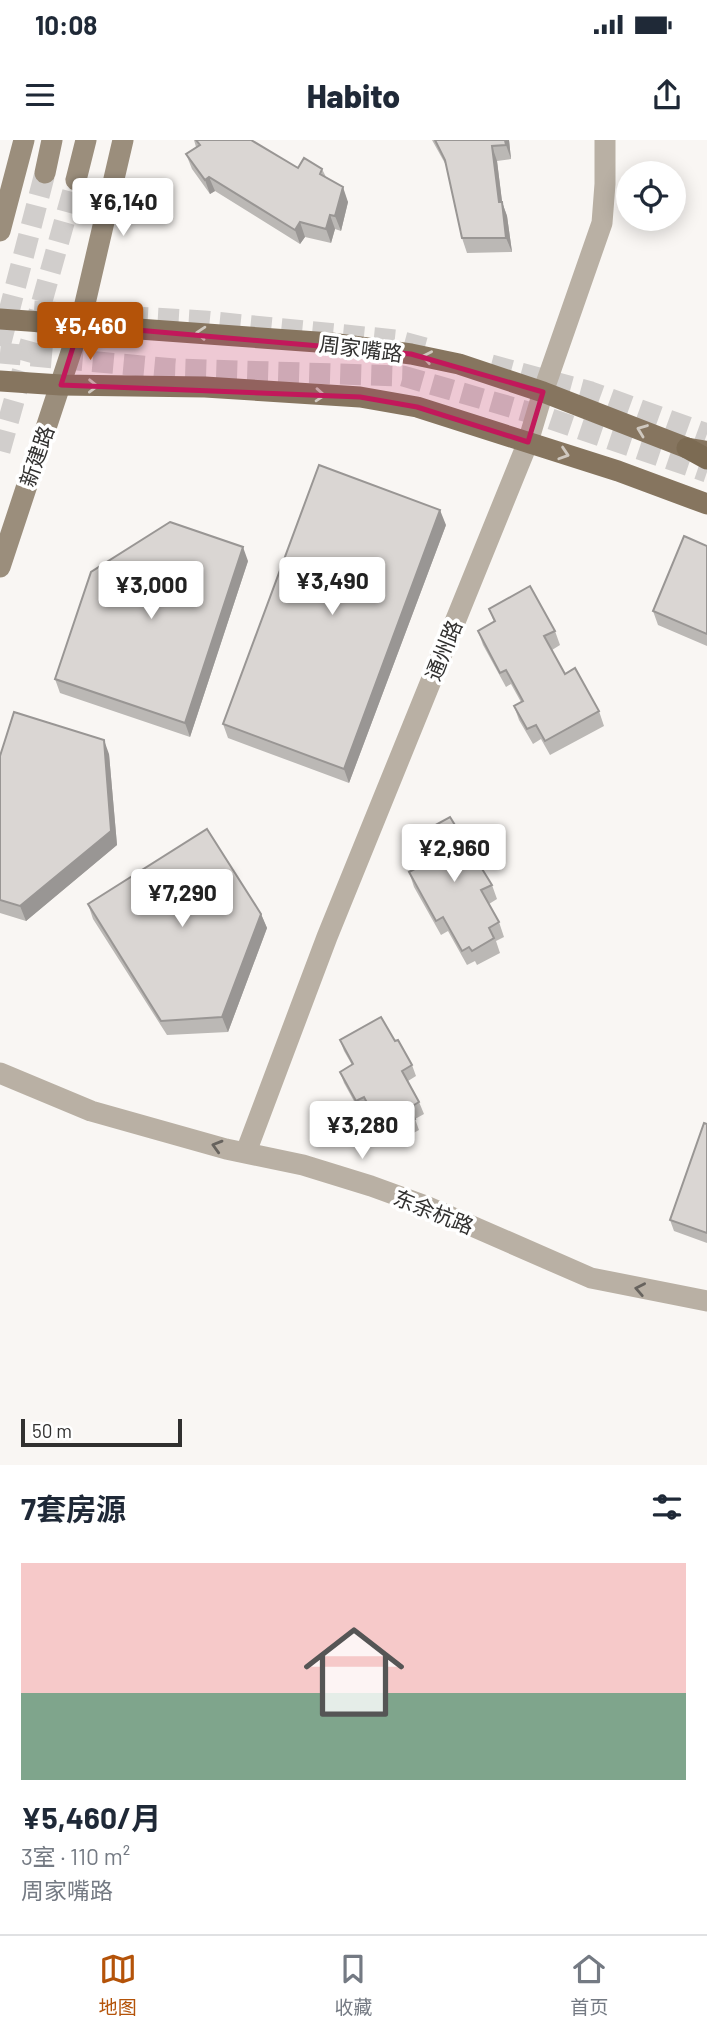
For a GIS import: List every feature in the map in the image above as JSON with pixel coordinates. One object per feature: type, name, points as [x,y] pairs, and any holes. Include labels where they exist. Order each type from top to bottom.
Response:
[{"type":"highway","points":[[697,450],[707,458]]},
{"type":"main road","points":[[0,231],[24,140]]},
{"type":"main road","points":[[46,173],[52,140]]},
{"type":"main road","points":[[76,180],[86,140]]},
{"type":"main road","name":"新建路","points":[[0,567],[80,325],[123,140]]},
{"type":"main road","name":"周家嘴路","points":[[0,319],[331,344],[411,354],[459,364],[543,392],[697,450]]},
{"type":"main road","points":[[0,382],[205,387],[360,397],[417,407],[618,471],[707,504]]},
{"type":"street","name":"通州路","points":[[246,1152],[332,925],[528,442],[602,223],[605,140]]},
{"type":"street","name":"东余杭路","points":[[0,1073],[92,1111],[226,1149],[303,1165],[426,1206],[591,1278],[707,1301]]},
{"type":"highlighted area","points":[[80,325],[411,354],[543,392],[528,442],[417,407],[360,397],[61,385]]},
{"type":"building","points":[[196,140],[251,140],[298,168],[304,158],[322,169],[320,174],[343,187],[335,216],[330,215],[326,229],[300,222],[295,230],[209,177],[205,180],[186,154],[200,145]]},
{"type":"building","points":[[435,140],[505,140],[506,145],[492,146],[506,238],[462,238],[445,160]]},
{"type":"building","points":[[319,465],[440,510],[344,769],[223,724]]},
{"type":"building","points":[[170,522],[243,547],[185,723],[55,679],[91,572]]},
{"type":"building","points":[[684,536],[707,546],[707,634],[653,611]]},
{"type":"building","points":[[530,586],[555,631],[544,636],[565,674],[575,668],[599,711],[545,741],[536,725],[527,729],[514,706],[523,701],[506,670],[500,673],[478,631],[495,621],[489,609]]},
{"type":"building","points":[[14,712],[104,740],[111,831],[20,906],[0,900],[0,756]]},
{"type":"building","points":[[450,817],[492,885],[481,890],[499,922],[489,928],[494,938],[472,951],[469,947],[462,951],[443,917],[436,921],[409,872],[422,865],[408,840]]},
{"type":"building","points":[[207,829],[261,914],[222,1017],[161,1021],[88,904]]},
{"type":"building","points":[[381,1017],[412,1065],[402,1071],[419,1102],[409,1108],[415,1119],[392,1131],[390,1127],[382,1131],[364,1097],[356,1101],[340,1072],[353,1064],[340,1040]]},
{"type":"building","points":[[704,1123],[707,1124],[707,1233],[670,1220]]},
{"type":"tunnel","points":[[0,346],[45,173]]},
{"type":"tunnel","points":[[0,451],[76,180]]},
{"type":"tunnel","points":[[34,311],[204,321],[396,340],[433,350]]},
{"type":"tunnel","points":[[0,353],[175,369],[403,376],[542,416],[707,472]]},
{"type":"tunnel","points":[[491,365],[591,392],[707,434]]}]
